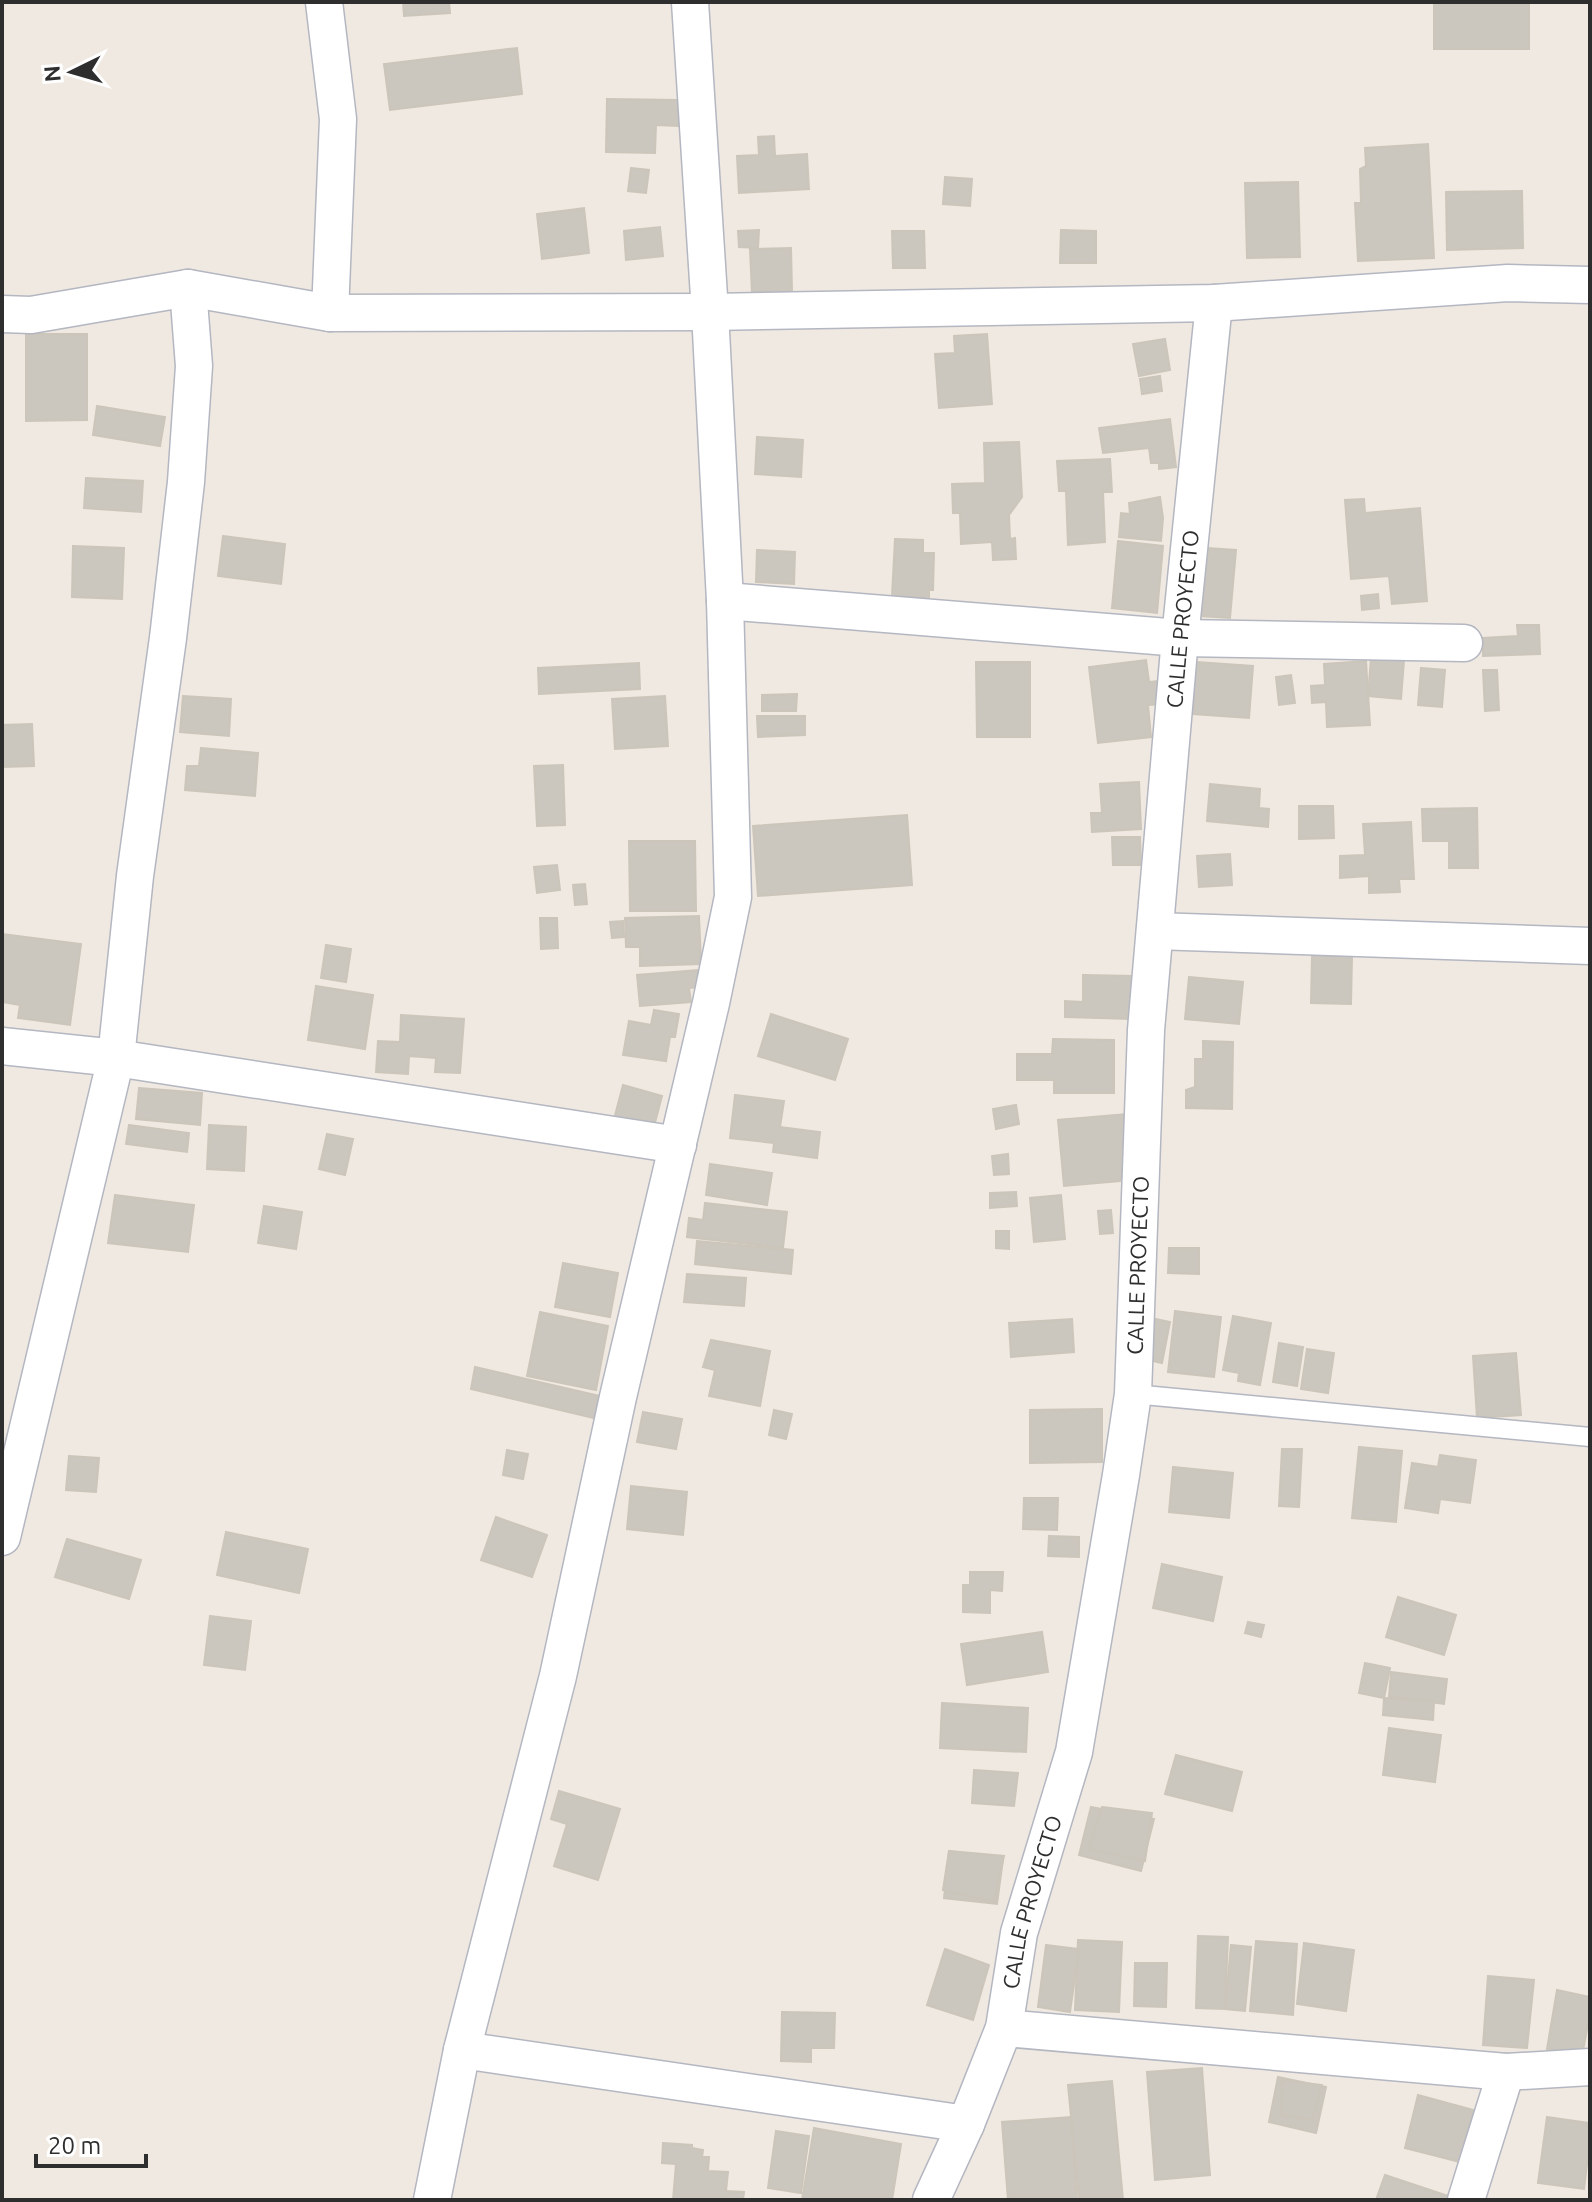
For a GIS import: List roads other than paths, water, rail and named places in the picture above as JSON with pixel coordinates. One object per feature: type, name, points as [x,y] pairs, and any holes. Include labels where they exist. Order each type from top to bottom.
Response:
[{"type":"street","points":[[324,2],[338,119],[330,313]]},
{"type":"street","points":[[432,2200],[462,2050],[558,1676],[618,1397],[733,897],[725,601],[690,2]]},
{"type":"street","points":[[2,314],[31,315],[188,288],[330,313],[710,312],[1214,303],[1508,283],[1590,285]]},
{"type":"street","points":[[2,1537],[9,1470],[116,1058],[135,876],[186,482],[194,366],[188,288]]},
{"type":"street","name":"CALLE PROYECTO","points":[[931,2200],[966,2124],[1004,2028],[1019,1933],[1074,1752],[1133,1394],[1146,1030],[1180,638],[1214,303]]},
{"type":"street","points":[[725,601],[1180,638],[1464,643]]},
{"type":"street","points":[[1155,931],[1590,946]]},
{"type":"street","points":[[2,1046],[116,1058],[678,1145]]},
{"type":"street","points":[[1004,2028],[1506,2072],[1590,2067]]},
{"type":"street","points":[[462,2050],[966,2124]]},
{"type":"street","points":[[1466,2200],[1506,2072]]},
{"type":"lane","points":[[1133,1394],[1590,1437]]}]
